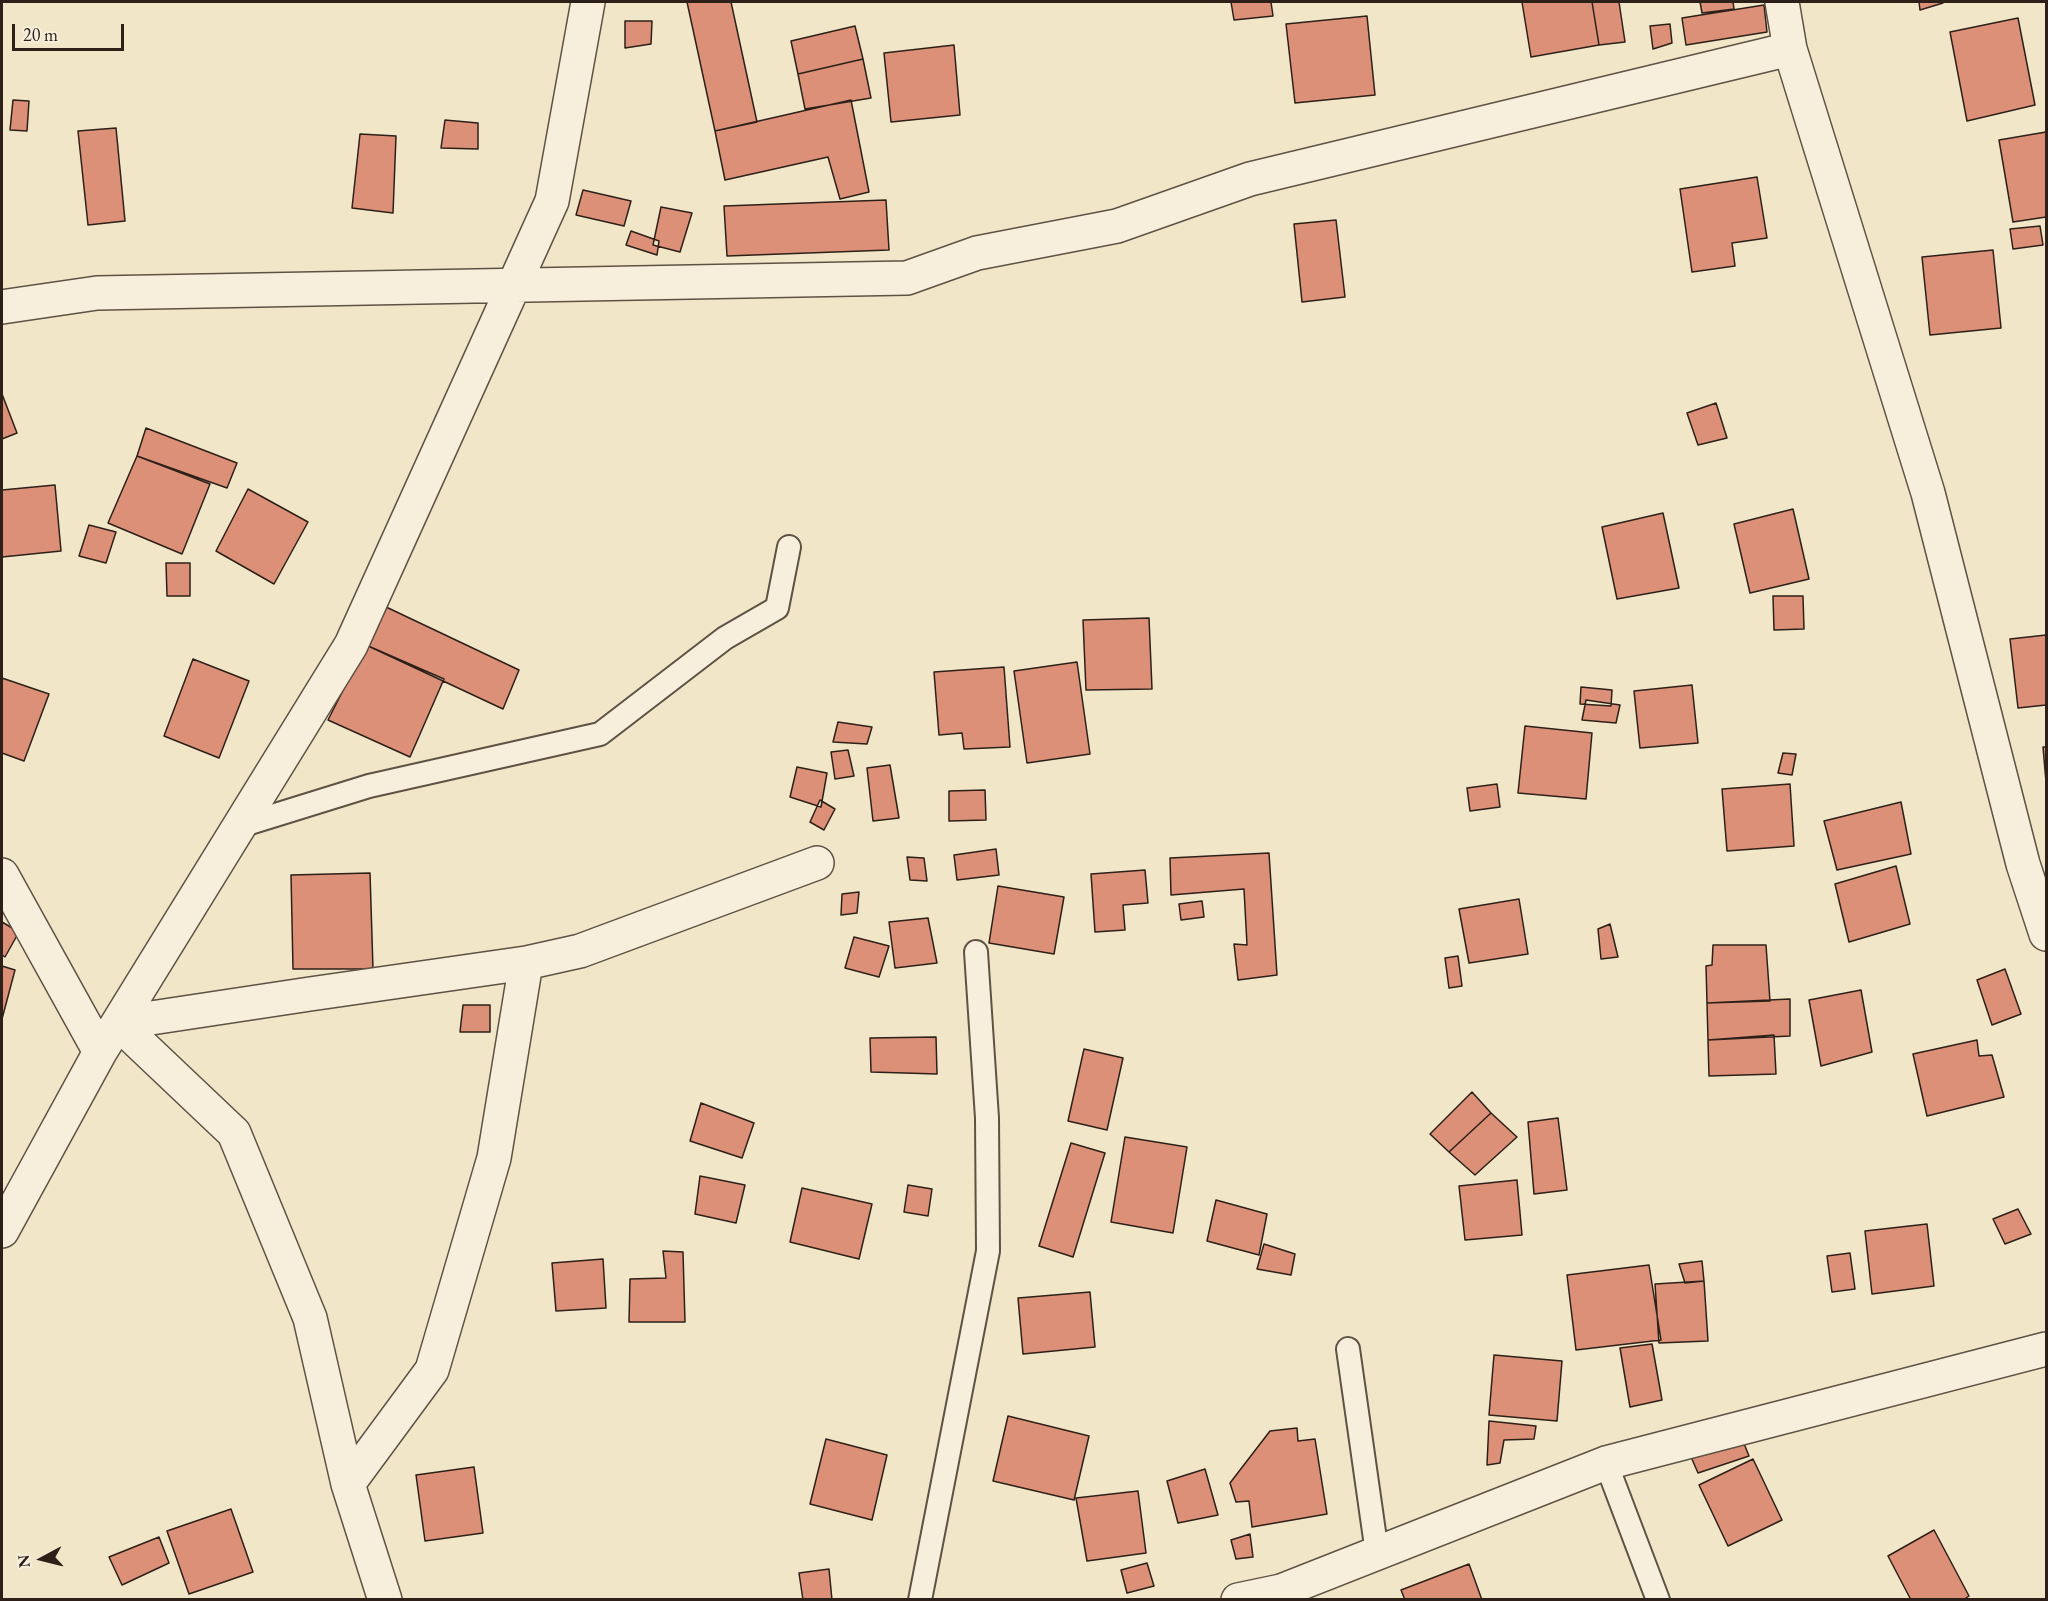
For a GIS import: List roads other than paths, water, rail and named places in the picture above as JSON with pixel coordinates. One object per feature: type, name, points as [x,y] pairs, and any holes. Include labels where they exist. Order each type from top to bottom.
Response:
[{"type":"street","points":[[2,1231],[100,1052],[351,645],[552,201],[588,2]]},
{"type":"street","points":[[1782,2],[1790,49],[1928,493],[2023,864],[2046,934]]},
{"type":"street","points":[[2,308],[97,293],[907,278],[977,253],[1117,226],[1250,179],[1790,49]]},
{"type":"street","points":[[118,1023],[526,963],[580,951],[817,863]]},
{"type":"street","points":[[2,875],[100,1052]]},
{"type":"street","points":[[348,1484],[432,1370],[494,1158],[526,963]]},
{"type":"street","points":[[118,1023],[234,1133],[310,1318],[348,1484],[385,1599]]},
{"type":"street","points":[[1238,1599],[1281,1591],[1606,1463],[2046,1349]]},
{"type":"lane","points":[[240,825],[369,786],[600,734],[725,638],[777,608],[789,547]]},
{"type":"lane","points":[[920,1599],[988,1251],[987,1118],[976,952]]},
{"type":"lane","points":[[1348,1349],[1377,1553]]},
{"type":"lane","points":[[1606,1463],[1658,1599]]}]
